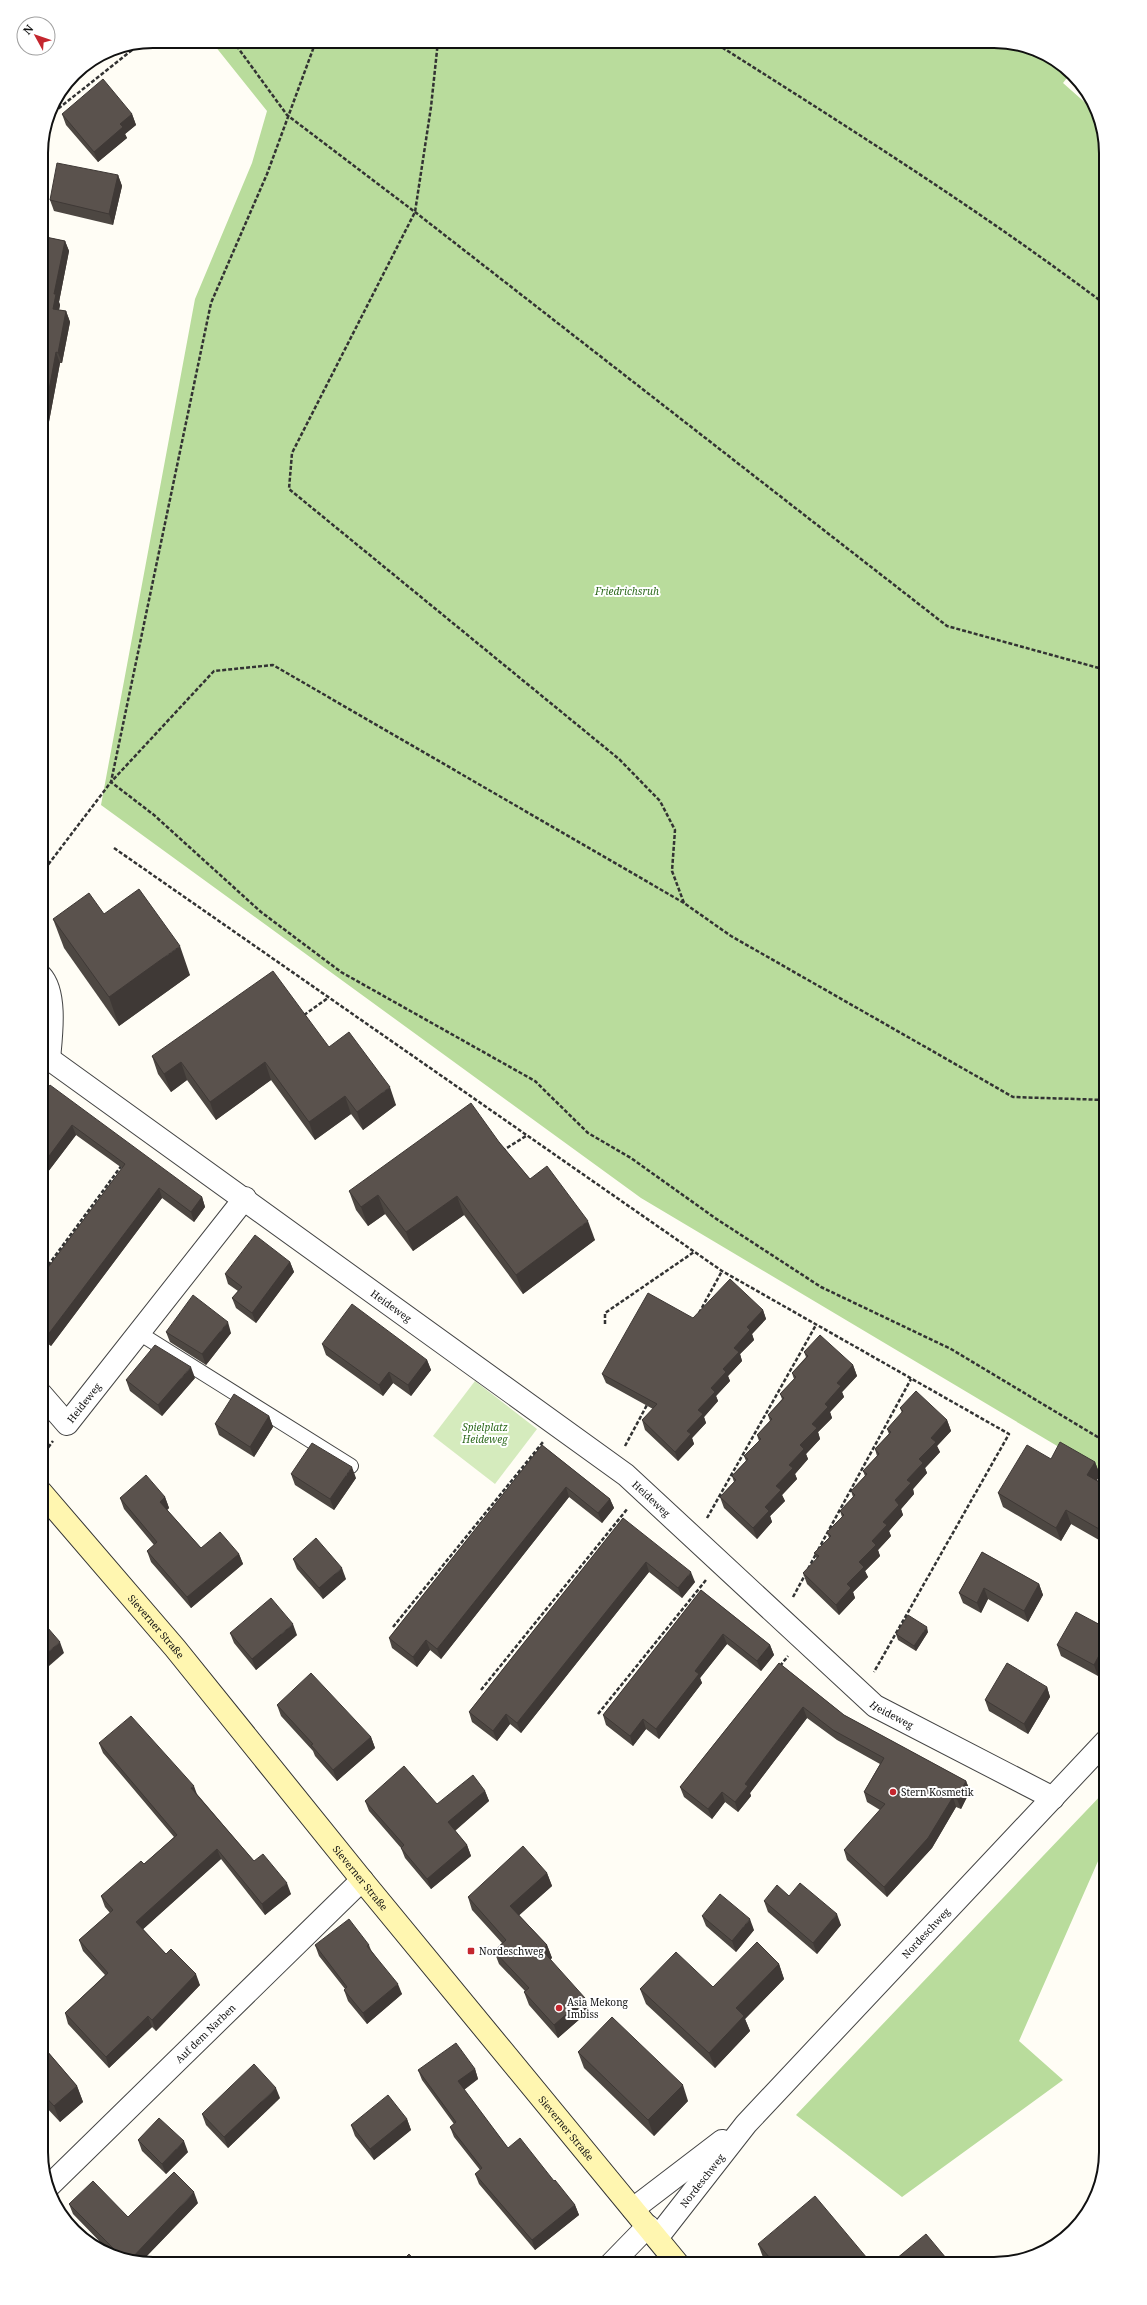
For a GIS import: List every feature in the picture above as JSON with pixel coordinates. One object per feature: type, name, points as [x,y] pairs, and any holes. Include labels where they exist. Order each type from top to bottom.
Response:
[{"type":"main road","name":"Sieverner Straße","points":[[48,1500],[150,1618],[362,1880],[672,2257]]},
{"type":"street","name":"Heideweg","points":[[48,990],[53,1022],[48,1043]]},
{"type":"street","name":"Heideweg","points":[[48,1058],[245,1198],[614,1466],[642,1490],[875,1706],[1053,1798]]},
{"type":"street","name":"Heideweg","points":[[48,1402],[68,1424],[245,1198]]},
{"type":"street","name":"Nordeschweg","points":[[620,2257],[652,2232],[746,2124],[1099,1749]]},
{"type":"street","name":"Auf dem Narben","points":[[53,2182],[362,1880]]},
{"type":"street","name":"Nordeschweg","points":[[633,2209],[746,2124]]},
{"type":"lane","points":[[139,1333],[351,1466]]},
{"type":"path","points":[[238,48],[287,116],[415,212],[947,626],[1099,668]]},
{"type":"path","points":[[111,782],[211,303],[266,174],[313,48]]},
{"type":"path","points":[[437,48],[431,107],[415,212],[292,453],[289,489],[619,759],[660,801],[675,830],[672,870],[684,903]]},
{"type":"path","points":[[723,48],[927,180],[1048,261],[1099,300]]},
{"type":"path","points":[[58,109],[132,50]]},
{"type":"path","points":[[48,865],[111,782],[214,672],[273,665],[684,903],[731,936],[1013,1097],[1099,1100]]},
{"type":"path","points":[[111,782],[154,815],[261,912],[341,972],[535,1081],[588,1133],[631,1158],[714,1218],[821,1287],[951,1349],[1099,1438]]},
{"type":"path","points":[[114,848],[722,1271],[1009,1434],[862,1693]]},
{"type":"path","points":[[298,1019],[328,998]]},
{"type":"path","points":[[495,1155],[526,1136]]},
{"type":"path","points":[[48,1266],[125,1161]]},
{"type":"path","points":[[605,1324],[605,1313],[694,1252]]},
{"type":"path","points":[[695,1320],[722,1271]]},
{"type":"path","points":[[695,1539],[816,1324]]},
{"type":"path","points":[[781,1618],[911,1379]]},
{"type":"path","points":[[614,1466],[652,1396]]},
{"type":"path","points":[[393,1627],[557,1425]]},
{"type":"path","points":[[481,1690],[642,1490]]},
{"type":"path","points":[[598,1714],[720,1562]]},
{"type":"path","points":[[778,1669],[802,1638]]},
{"type":"green space","name":"Friedrichsruh","points":[[217,48],[1001,48],[1034,56],[1046,62],[1067,78],[1063,83],[1086,104],[1093,119],[1099,146],[1099,1471],[641,1198],[101,805],[195,299],[252,163],[267,111]]},
{"type":"green space","name":"Spielplatz Heideweg","points":[[475,1381],[537,1429],[495,1484],[433,1436]]},
{"type":"green space","points":[[1099,1797],[1099,1859],[1019,2041],[1063,2080],[902,2197],[796,2115]]},
{"type":"building","points":[[103,79],[132,114],[120,124],[123,127],[94,152],[62,114]]},
{"type":"building","points":[[57,163],[118,175],[109,214],[50,200]]},
{"type":"building","points":[[48,237],[65,241],[54,294],[56,294],[53,309],[66,311],[58,353],[56,352],[48,395]]},
{"type":"building","points":[[139,889],[180,946],[109,997],[53,919],[89,893],[104,914]]},
{"type":"building","points":[[273,971],[329,1047],[349,1032],[390,1087],[357,1112],[345,1096],[309,1122],[265,1062],[210,1102],[181,1062],[164,1074],[152,1056]]},
{"type":"building","points":[[50,1085],[202,1197],[191,1212],[159,1188],[48,1335],[48,1268],[125,1164],[72,1125],[48,1158],[48,1088]]},
{"type":"building","points":[[471,1103],[499,1142],[530,1179],[547,1166],[588,1221],[516,1275],[457,1196],[406,1232],[378,1195],[361,1207],[349,1191]]},
{"type":"building","points":[[255,1235],[290,1262],[252,1313],[232,1298],[242,1287],[225,1274]]},
{"type":"building","points":[[730,1279],[763,1310],[747,1327],[750,1330],[734,1348],[739,1352],[723,1369],[726,1372],[711,1388],[715,1392],[698,1410],[703,1414],[687,1431],[691,1434],[675,1452],[642,1420],[657,1404],[602,1374],[648,1293],[693,1318]]},
{"type":"building","points":[[193,1295],[228,1322],[202,1354],[166,1332]]},
{"type":"building","points":[[352,1304],[427,1360],[408,1385],[389,1372],[379,1385],[322,1344]]},
{"type":"building","points":[[820,1335],[853,1365],[837,1383],[841,1386],[825,1404],[828,1407],[812,1424],[817,1428],[800,1445],[804,1449],[789,1465],[793,1468],[776,1486],[781,1490],[765,1507],[769,1511],[753,1528],[720,1497],[736,1480],[732,1476],[748,1459],[744,1456],[761,1439],[757,1435],[772,1419],[768,1415],[784,1398],[780,1394],[796,1377],[792,1373],[808,1356],[804,1352]]},
{"type":"building","points":[[155,1345],[191,1367],[158,1405],[126,1380]]},
{"type":"building","points":[[916,1391],[947,1420],[931,1438],[936,1442],[919,1459],[923,1463],[907,1480],[911,1483],[895,1500],[899,1505],[883,1522],[887,1525],[872,1541],[876,1545],[859,1562],[864,1567],[847,1584],[851,1588],[836,1605],[803,1573],[819,1556],[814,1553],[831,1536],[827,1532],[844,1515],[840,1511],[855,1495],[851,1491],[867,1474],[863,1471],[879,1454],[875,1449],[891,1432],[887,1429],[903,1411],[900,1408]]},
{"type":"building","points":[[234,1394],[269,1416],[250,1447],[215,1424]]},
{"type":"building","points":[[1060,1442],[1095,1462],[1087,1475],[1099,1482],[1099,1529],[1066,1510],[1056,1528],[998,1493],[1027,1445],[1051,1459]]},
{"type":"building","points":[[312,1443],[352,1467],[330,1499],[291,1474]]},
{"type":"building","points":[[542,1445],[610,1499],[598,1513],[566,1487],[437,1649],[426,1640],[413,1657],[389,1638]]},
{"type":"building","points":[[146,1475],[165,1497],[160,1502],[201,1548],[220,1532],[239,1554],[187,1597],[147,1551],[157,1542],[120,1498]]},
{"type":"building","points":[[623,1518],[691,1572],[678,1588],[646,1562],[517,1723],[506,1714],[493,1731],[469,1712]]},
{"type":"building","points":[[316,1538],[342,1568],[319,1588],[293,1559]]},
{"type":"building","points":[[982,1552],[1039,1584],[1024,1611],[984,1588],[977,1603],[959,1593]]},
{"type":"building","points":[[701,1590],[770,1645],[757,1661],[723,1634],[695,1671],[699,1674],[656,1729],[643,1719],[630,1736],[603,1715]]},
{"type":"building","points":[[271,1598],[293,1624],[252,1659],[230,1633]]},
{"type":"building","points":[[1076,1612],[1099,1624],[1099,1655],[1094,1665],[1057,1645]]},
{"type":"building","points":[[908,1615],[927,1627],[914,1646],[896,1634]]},
{"type":"building","points":[[48,1628],[60,1642],[48,1652]]},
{"type":"building","points":[[779,1663],[844,1715],[966,1781],[957,1799],[953,1797],[928,1838],[884,1887],[844,1850],[885,1804],[864,1792],[884,1758],[833,1730],[803,1707],[745,1784],[748,1786],[735,1802],[722,1792],[708,1809],[680,1787]]},
{"type":"building","points":[[1007,1663],[1047,1687],[1024,1724],[985,1700]]},
{"type":"building","points":[[311,1673],[371,1737],[333,1770],[311,1745],[313,1744],[277,1705]]},
{"type":"building","points":[[131,1716],[194,1786],[191,1788],[254,1861],[263,1854],[287,1883],[262,1904],[217,1849],[136,1922],[166,1954],[171,1949],[196,1974],[152,2020],[148,2016],[106,2057],[65,2013],[108,1973],[79,1940],[113,1910],[101,1896],[141,1861],[144,1864],[177,1835],[99,1743]]},
{"type":"building","points":[[404,1766],[437,1804],[473,1775],[485,1791],[448,1822],[467,1845],[427,1879],[401,1848],[404,1845],[365,1801]]},
{"type":"building","points":[[523,1846],[547,1873],[510,1906],[547,1945],[542,1950],[585,1998],[554,2025],[524,1992],[529,1988],[494,1951],[506,1940],[468,1897]]},
{"type":"building","points":[[800,1883],[837,1914],[813,1943],[764,1901],[777,1885],[789,1896]]},
{"type":"building","points":[[720,1894],[750,1919],[732,1941],[702,1916]]},
{"type":"building","points":[[349,1919],[369,1945],[367,1946],[398,1984],[363,2013],[344,1990],[347,1987],[315,1945]]},
{"type":"building","points":[[757,1942],[779,1964],[736,2008],[744,2016],[709,2053],[640,1989],[676,1952],[713,1987]]},
{"type":"building","points":[[612,2017],[683,2085],[648,2120],[578,2052]]},
{"type":"building","points":[[456,2043],[475,2069],[458,2081],[508,2148],[520,2138],[575,2205],[532,2240],[475,2174],[482,2168],[450,2127],[456,2122],[418,2070]]},
{"type":"building","points":[[48,2052],[77,2086],[54,2106],[48,2100]]},
{"type":"building","points":[[254,2064],[276,2088],[224,2137],[202,2114]]},
{"type":"building","points":[[388,2095],[407,2119],[370,2149],[351,2125]]},
{"type":"building","points":[[159,2118],[184,2141],[162,2164],[138,2140]]},
{"type":"building","points":[[174,2172],[194,2192],[135,2255],[114,2249],[69,2204],[93,2181],[128,2217]]},
{"type":"building","points":[[815,2196],[866,2257],[769,2257],[758,2244]]},
{"type":"building","points":[[926,2234],[945,2257],[898,2257]]},
{"type":"place","name":"Stern Kosmetik","points":[[893,1792]]},
{"type":"place","name":"Nordeschweg","points":[[471,1951]]},
{"type":"place","name":"Asia Mekong Imbiss","points":[[559,2008]]}]
